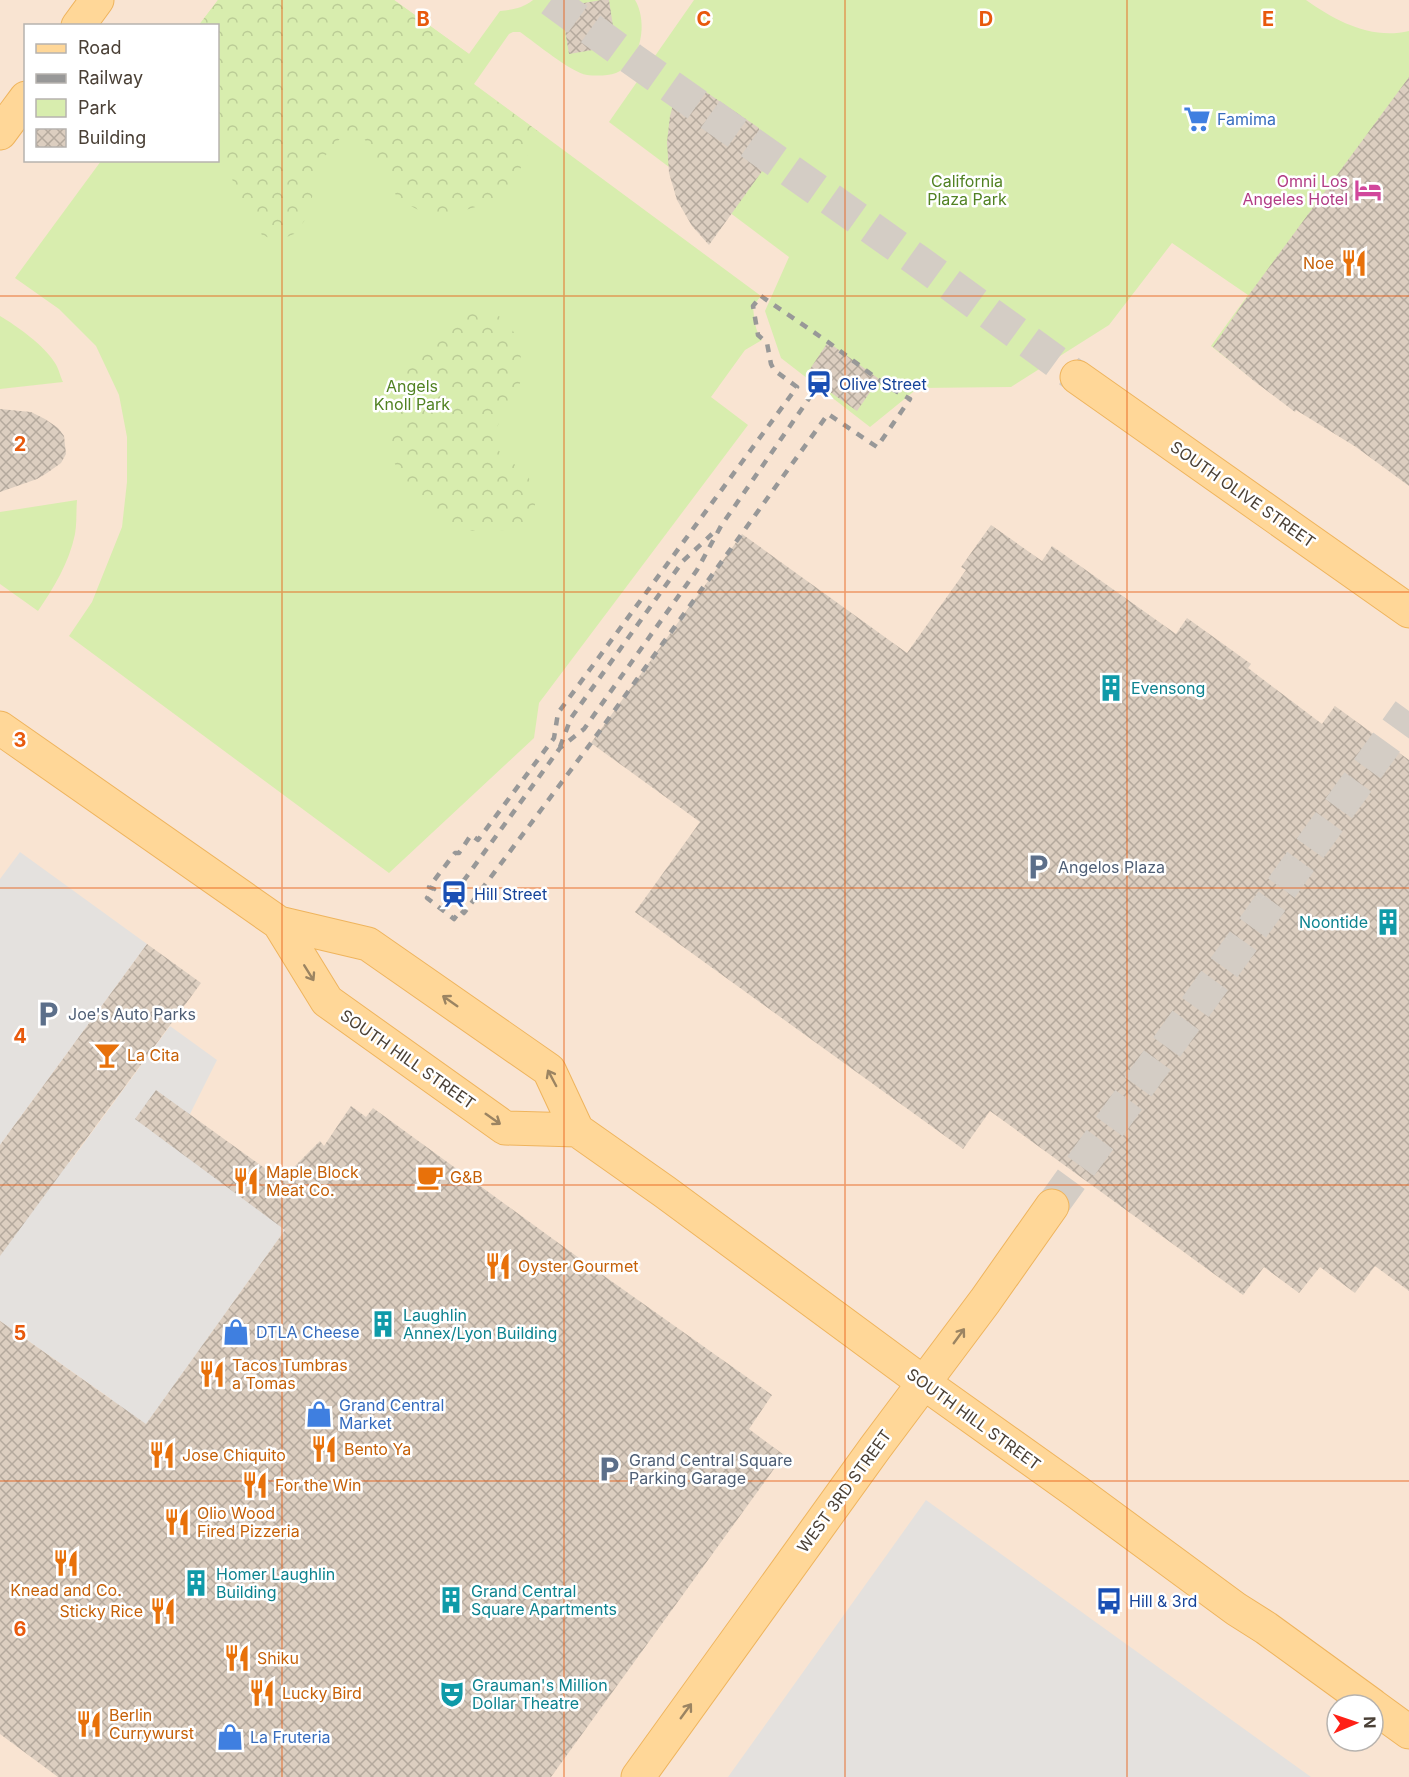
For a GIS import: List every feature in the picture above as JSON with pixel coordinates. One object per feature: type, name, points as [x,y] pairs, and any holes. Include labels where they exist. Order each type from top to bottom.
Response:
[{"type":"main road","points":[[79,24],[97,0]]},
{"type":"main road","points":[[0,133],[24,101]]},
{"type":"main road","name":"SOUTH OLIVE STREET","points":[[1077,377],[1409,611]]},
{"type":"main road","name":"SOUTH HILL STREET","points":[[0,728],[279,923],[368,944],[549,1070],[577,1130],[666,1192],[924,1383],[1236,1609],[1355,1693]]},
{"type":"main road","name":"SOUTH HILL STREET","points":[[279,923],[327,1001],[505,1128],[577,1130]]},
{"type":"main road","name":"WEST 3RD STREET","points":[[638,1777],[1052,1206]]},
{"type":"main road","name":"SOUTH HILL STREET","points":[[1385,1714],[1409,1732]]},
{"type":"shaded area","points":[[0,0],[1409,0],[1409,1777],[0,1777]]},
{"type":"shaded area","name":"Joe's Auto Parks","points":[[20,852],[147,944],[0,1145],[0,879]]},
{"type":"shaded area","points":[[170,1026],[217,1060],[189,1116],[285,1230],[132,1444],[111,1399],[0,1321],[0,1230],[68,1161],[70,1162]]},
{"type":"shaded area","points":[[926,1500],[1311,1777],[728,1777]]},
{"type":"green space","name":"Angels Knoll Park","points":[[218,0],[394,0],[469,54],[500,11],[517,8],[533,0],[635,0],[641,19],[640,41],[632,60],[616,73],[598,76],[580,73],[520,32],[513,32],[509,34],[474,84],[761,296],[753,306],[756,328],[762,340],[745,350],[711,397],[748,425],[539,703],[534,738],[389,873],[69,636],[92,602],[122,527],[127,482],[127,437],[119,395],[96,346],[59,309],[15,278],[100,162],[219,162],[219,24],[200,24]]},
{"type":"green space","points":[[218,0],[394,0],[469,54],[458,73],[539,132],[509,188],[492,202],[459,212],[436,213],[422,212],[398,199],[369,144],[358,133],[344,134],[325,156],[305,220],[294,234],[277,241],[262,235],[236,194],[219,126],[219,24],[200,24]]},
{"type":"green space","name":"California Plaza Park","points":[[694,0],[1306,0],[1354,27],[1381,33],[1409,31],[1409,166],[1255,381],[1211,346],[1248,295],[1172,243],[1109,325],[1011,387],[918,388],[870,427],[781,358],[765,311],[789,257],[609,122]]},
{"type":"green space","points":[[485,307],[507,324],[519,345],[521,381],[495,430],[499,451],[528,476],[535,492],[535,510],[524,524],[506,530],[466,531],[451,526],[414,491],[390,457],[400,379],[430,338],[464,308]]},
{"type":"green space","points":[[0,316],[45,350],[56,365],[63,382],[0,389]]},
{"type":"green space","points":[[77,500],[76,530],[69,555],[38,611],[0,584],[0,512]]},
{"type":"building","points":[[609,0],[616,46],[569,54],[561,7]]},
{"type":"building","points":[[681,75],[759,128],[760,148],[765,167],[709,245],[692,226],[677,200],[669,173],[667,142],[670,116]]},
{"type":"building","name":"Omni Los Angeles Hotel","points":[[1409,77],[1409,486],[1356,447],[1296,410],[1295,412],[1213,347]]},
{"type":"building","points":[[828,342],[879,379],[857,411],[806,375]]},
{"type":"building","points":[[0,409],[31,412],[45,419],[58,428],[64,436],[66,454],[61,463],[37,479],[0,492]]},
{"type":"building","name":"Angelos Plaza","points":[[991,525],[1042,561],[1052,546],[1176,634],[1187,618],[1251,664],[1248,668],[1322,724],[1335,706],[1409,760],[1409,1291],[1375,1266],[1355,1293],[1320,1267],[1299,1293],[1264,1267],[1243,1295],[990,1111],[963,1149],[635,912],[700,822],[591,743],[742,534],[907,653],[966,570],[961,567]]},
{"type":"building","name":"La Cita","points":[[147,944],[201,983],[0,1256],[0,1145]]},
{"type":"building","points":[[156,1090],[281,1180],[320,1141],[324,1146],[351,1106],[366,1117],[373,1108],[772,1395],[749,1429],[784,1455],[551,1777],[58,1777],[0,1734],[0,1321],[146,1424],[285,1230],[135,1119]]},
{"type":"tunnel","points":[[551,0],[1077,377]]},
{"type":"tunnel","points":[[1052,1206],[1409,711]]},
{"type":"railway","points":[[761,296],[887,386],[910,399],[877,447],[828,414],[591,743],[464,913],[461,910],[454,919],[427,898],[434,889],[429,887],[455,853],[459,853],[471,835],[478,840],[554,738],[558,713],[797,387],[774,370],[767,343],[758,335],[753,306],[761,296]]},
{"type":"railway","points":[[454,894],[560,748],[584,729],[697,570],[721,526],[819,384]]},
{"type":"railway","points":[[560,747],[571,718],[683,561],[712,534]]},
{"type":"place","name":"Famima","points":[[1197,119]]},
{"type":"place","name":"Omni Los Angeles Hotel","points":[[1368,190]]},
{"type":"place","name":"Noe","points":[[1354,263]]},
{"type":"place","name":"Olive Street","points":[[819,384]]},
{"type":"place","name":"Evensong","points":[[1111,688]]},
{"type":"place","name":"Angelos Plaza","points":[[1038,867]]},
{"type":"place","name":"Hill Street","points":[[454,894]]},
{"type":"place","name":"Noontide","points":[[1388,922]]},
{"type":"place","name":"Joe's Auto Parks","points":[[48,1014]]},
{"type":"place","name":"La Cita","points":[[107,1055]]},
{"type":"place","name":"G&B","points":[[430,1177]]},
{"type":"place","name":"Maple Block Meat Co.","points":[[246,1181]]},
{"type":"place","name":"Oyster Gourmet","points":[[498,1266]]},
{"type":"place","name":"Laughlin Annex/Lyon Building","points":[[383,1324]]},
{"type":"place","name":"DTLA Cheese","points":[[236,1332]]},
{"type":"place","name":"Tacos Tumbras a Tomas","points":[[212,1374]]},
{"type":"place","name":"Grand Central Market","points":[[319,1414]]},
{"type":"place","name":"Bento Ya","points":[[324,1449]]},
{"type":"place","name":"Jose Chiquito","points":[[162,1455]]},
{"type":"place","name":"Grand Central Square Parking Garage","points":[[609,1469]]},
{"type":"place","name":"For the Win","points":[[255,1485]]},
{"type":"place","name":"Olio Wood Fired Pizzeria","points":[[177,1522]]},
{"type":"place","name":"Knead and Co.","points":[[66,1563]]},
{"type":"place","name":"Homer Laughlin Building","points":[[196,1583]]},
{"type":"place","name":"Grand Central Square Apartments","points":[[451,1600]]},
{"type":"place","name":"Hill & 3rd","points":[[1109,1601]]},
{"type":"place","name":"Sticky Rice","points":[[163,1611]]},
{"type":"place","name":"Shiku","points":[[237,1658]]},
{"type":"place","name":"Lucky Bird","points":[[262,1693]]},
{"type":"place","name":"Grauman's Million Dollar Theatre","points":[[452,1694]]},
{"type":"place","name":"Berlin Currywurst","points":[[89,1724]]},
{"type":"place","name":"La Fruteria","points":[[230,1737]]}]
